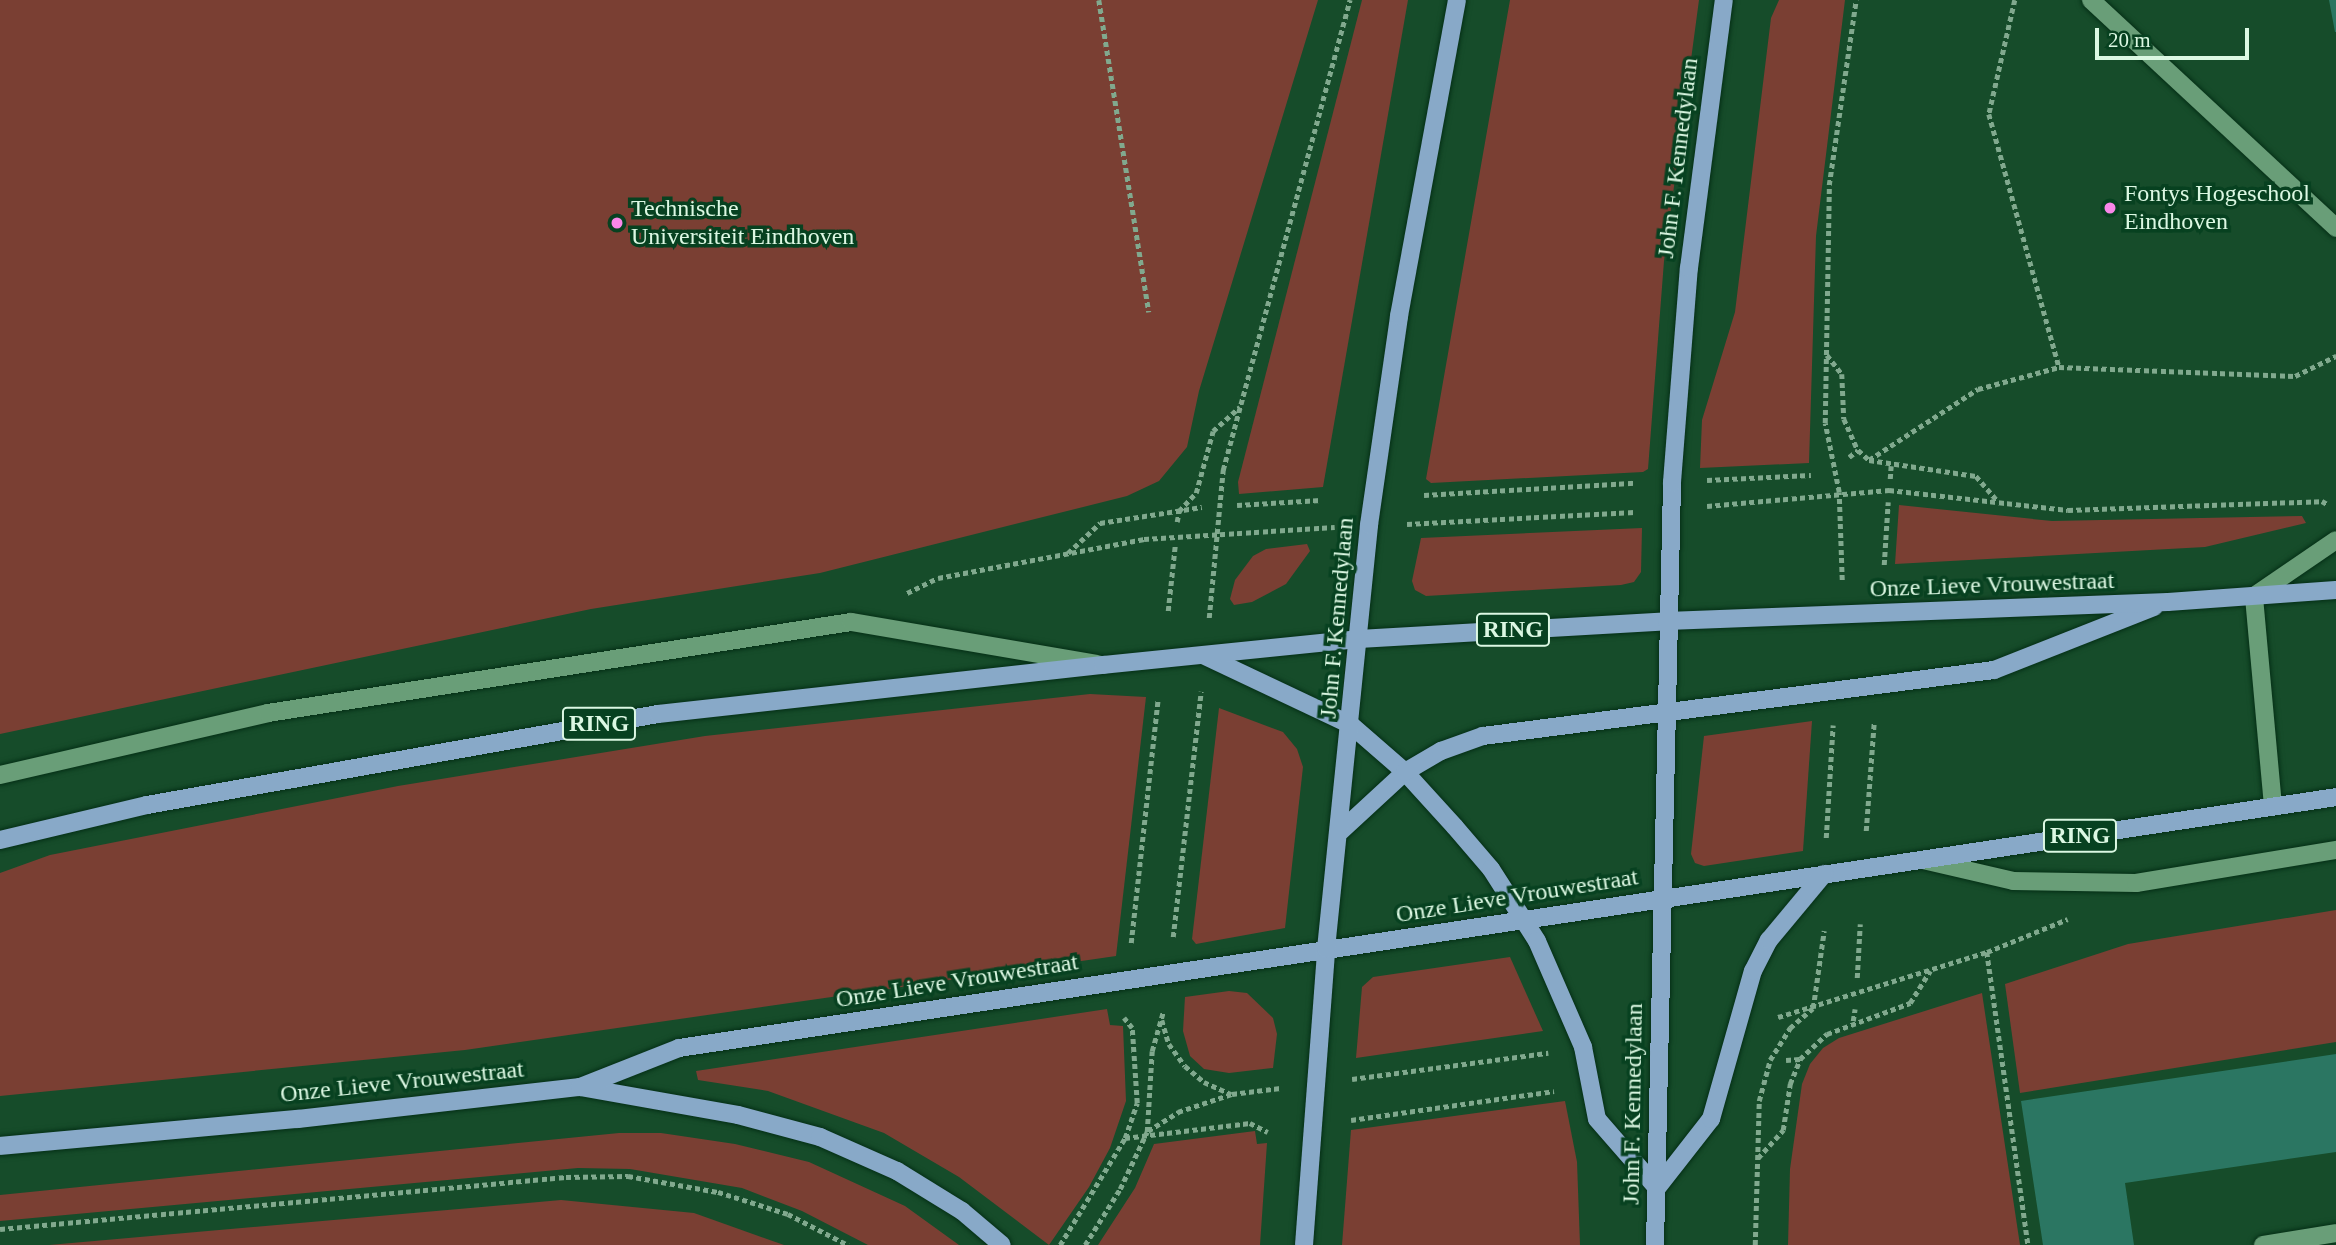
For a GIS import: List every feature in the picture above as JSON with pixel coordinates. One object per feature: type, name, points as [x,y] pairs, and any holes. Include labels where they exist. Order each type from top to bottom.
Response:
[{"type":"main road","name":"John F. Kennedylaan","points":[[1304,1245],[1326,949],[1341,831],[1369,525],[1399,316],[1457,0]]},
{"type":"main road","name":"John F. Kennedylaan","points":[[1655,1245],[1667,621],[1686,293],[1724,0]]},
{"type":"main road","name":"Onze Lieve Vrouwestraat","points":[[0,840],[160,802],[658,713],[1103,665],[1359,639],[1667,621],[2168,602],[2336,590]]},
{"type":"main road","points":[[1341,831],[1405,772],[1441,751],[1483,736],[1994,670],[2168,602]]},
{"type":"main road","points":[[1205,656],[1351,725],[1405,772],[1491,869],[1524,920],[1583,1047],[1597,1119],[1657,1188],[1711,1119],[1752,971],[1769,940],[1824,874]]},
{"type":"main road","name":"Onze Lieve Vrouwestraat","points":[[0,1146],[298,1119],[580,1087],[679,1048],[2336,797]]},
{"type":"main road","points":[[580,1087],[738,1115],[820,1137],[897,1171],[961,1212],[1002,1245]]},
{"type":"street","points":[[2091,0],[2336,229]]},
{"type":"street","points":[[2273,806],[2254,596],[2336,540]]},
{"type":"street","name":"Onze Lieve Vrouwestraat","points":[[0,775],[268,713],[851,622],[1103,665]]},
{"type":"street","name":"Onze Lieve Vrouwestraat","points":[[1923,860],[2013,881],[2136,883],[2336,850]]},
{"type":"street","points":[[2263,1245],[2336,1233]]},
{"type":"path","points":[[1099,0],[1149,312]]},
{"type":"path","points":[[1210,607],[1221,532],[1223,470],[1350,0]]},
{"type":"path","points":[[1843,566],[1839,492],[1825,423],[1829,185],[1856,0]]},
{"type":"path","points":[[2015,0],[1989,114],[2059,367]]},
{"type":"path","points":[[1826,354],[1842,374],[1844,419],[1858,450],[1868,460],[1891,466],[1976,476],[1998,502]]},
{"type":"path","points":[[1868,460],[1978,389],[2059,367],[2295,376],[2336,356]]},
{"type":"path","points":[[1177,522],[1179,511],[1196,493],[1213,431],[1241,407]]},
{"type":"path","points":[[1849,457],[1858,450]]},
{"type":"path","points":[[1890,479],[1891,466]]},
{"type":"path","points":[[1698,481],[1811,475]]},
{"type":"path","points":[[1424,495],[1647,483]]},
{"type":"path","points":[[1703,507],[1839,492],[1889,490],[2068,510],[2322,502],[2336,508]]},
{"type":"path","points":[[1237,505],[1321,500]]},
{"type":"path","points":[[1884,565],[1888,502]]},
{"type":"path","points":[[1068,553],[1100,523],[1202,507]]},
{"type":"path","points":[[1420,523],[1646,511]]},
{"type":"path","points":[[851,622],[938,578],[1144,539],[1317,528]]},
{"type":"path","points":[[1168,611],[1175,547]]},
{"type":"path","points":[[1130,954],[1158,698]]},
{"type":"path","points":[[1172,948],[1199,704]]},
{"type":"path","points":[[1866,843],[1874,713]]},
{"type":"path","points":[[1826,849],[1833,718]]},
{"type":"path","points":[[1775,1018],[1987,952],[2072,917]]},
{"type":"path","points":[[1857,978],[1860,924]]},
{"type":"path","points":[[1755,1245],[1759,1101],[1770,1060],[1790,1028],[1814,1008],[1824,940]]},
{"type":"path","points":[[1987,952],[2028,1245]]},
{"type":"path","points":[[1758,1158],[1783,1130],[1790,1084],[1800,1059],[1827,1034],[1853,1021],[1910,1003],[1930,971]]},
{"type":"path","points":[[1085,1245],[1121,1189],[1146,1134],[1152,1051],[1162,1019],[1164,1000]]},
{"type":"path","points":[[1060,1245],[1125,1138],[1137,1103],[1132,1028],[1122,1016],[1124,1005]]},
{"type":"path","points":[[1853,1021],[1855,1009]]},
{"type":"path","points":[[1162,1019],[1170,1044],[1185,1066],[1204,1082],[1232,1094]]},
{"type":"path","points":[[1354,1079],[1551,1052]]},
{"type":"path","points":[[1786,1060],[1800,1059]]},
{"type":"path","points":[[1146,1134],[1178,1112],[1232,1094],[1272,1089]]},
{"type":"path","points":[[1351,1120],[1562,1090]]},
{"type":"path","points":[[1125,1138],[1250,1123],[1268,1132]]},
{"type":"path","points":[[0,1229],[566,1177],[628,1176],[718,1192],[777,1210],[848,1245]]},
{"type":"shaded area","name":"Technische Universiteit Eindhoven","points":[[0,0],[1318,0],[1199,391],[1187,447],[1159,481],[1127,496],[820,573],[591,609],[0,734]]},
{"type":"shaded area","points":[[1362,0],[1408,0],[1323,487],[1239,494],[1238,482]]},
{"type":"shaded area","points":[[1510,0],[1699,0],[1664,261],[1648,469],[1643,472],[1431,483],[1426,479]]},
{"type":"shaded area","points":[[1779,0],[1845,0],[1816,236],[1809,463],[1700,468],[1702,420],[1735,312],[1771,18]]},
{"type":"shaded area","points":[[1899,505],[2052,521],[2302,516],[2306,523],[2205,547],[1895,564]]},
{"type":"shaded area","points":[[1642,528],[1641,572],[1634,582],[1621,585],[1426,596],[1415,590],[1412,581],[1421,538]]},
{"type":"shaded area","points":[[1307,544],[1310,551],[1286,584],[1252,602],[1234,605],[1230,599],[1235,580],[1253,556],[1266,549]]},
{"type":"shaded area","points":[[1090,694],[1146,697],[1116,956],[465,1050],[0,1096],[0,873],[50,855],[398,786],[705,736]]},
{"type":"shaded area","points":[[1219,708],[1283,732],[1297,749],[1303,767],[1285,928],[1196,944],[1192,939]]},
{"type":"shaded area","points":[[1812,721],[1803,851],[1704,866],[1695,863],[1691,854],[1704,736]]},
{"type":"shaded area","points":[[2336,910],[2336,1042],[2020,1093],[2005,984],[2128,944]]},
{"type":"shaded area","points":[[1510,957],[1543,1031],[1356,1058],[1362,987],[1373,977]]},
{"type":"shaded area","points":[[1229,991],[1247,993],[1273,1018],[1277,1034],[1273,1068],[1229,1073],[1204,1069],[1190,1056],[1183,1031],[1185,997]]},
{"type":"shaded area","points":[[1982,993],[2020,1245],[1788,1245],[1790,1169],[1802,1084],[1810,1064],[1823,1048],[1839,1038]]},
{"type":"shaded area","points":[[1107,1009],[1110,1025],[1123,1026],[1126,1101],[1110,1148],[1089,1187],[1049,1245],[959,1177],[884,1133],[768,1091],[698,1080],[696,1071]]},
{"type":"shaded area","points":[[1565,1101],[1577,1162],[1580,1245],[1342,1245],[1351,1130]]},
{"type":"shaded area","points":[[1255,1131],[1257,1144],[1267,1143],[1260,1245],[1098,1245],[1135,1188],[1154,1144]]},
{"type":"shaded area","points":[[619,1133],[661,1133],[735,1144],[809,1162],[905,1206],[959,1245],[868,1245],[802,1211],[742,1188],[630,1169],[578,1168],[0,1221],[0,1195]]},
{"type":"shaded area","points":[[561,1200],[694,1213],[784,1245],[49,1245]]},
{"type":"building","points":[[2329,0],[2336,0],[2336,32],[2335,32]]},
{"type":"building","points":[[2336,1054],[2336,1152],[2125,1183],[2134,1245],[2043,1245],[2021,1101]]},
{"type":"place","name":"Fontys Hogeschool Eindhoven","points":[[2110,208]]},
{"type":"place","name":"Technische Universiteit Eindhoven","points":[[617,223]]}]
